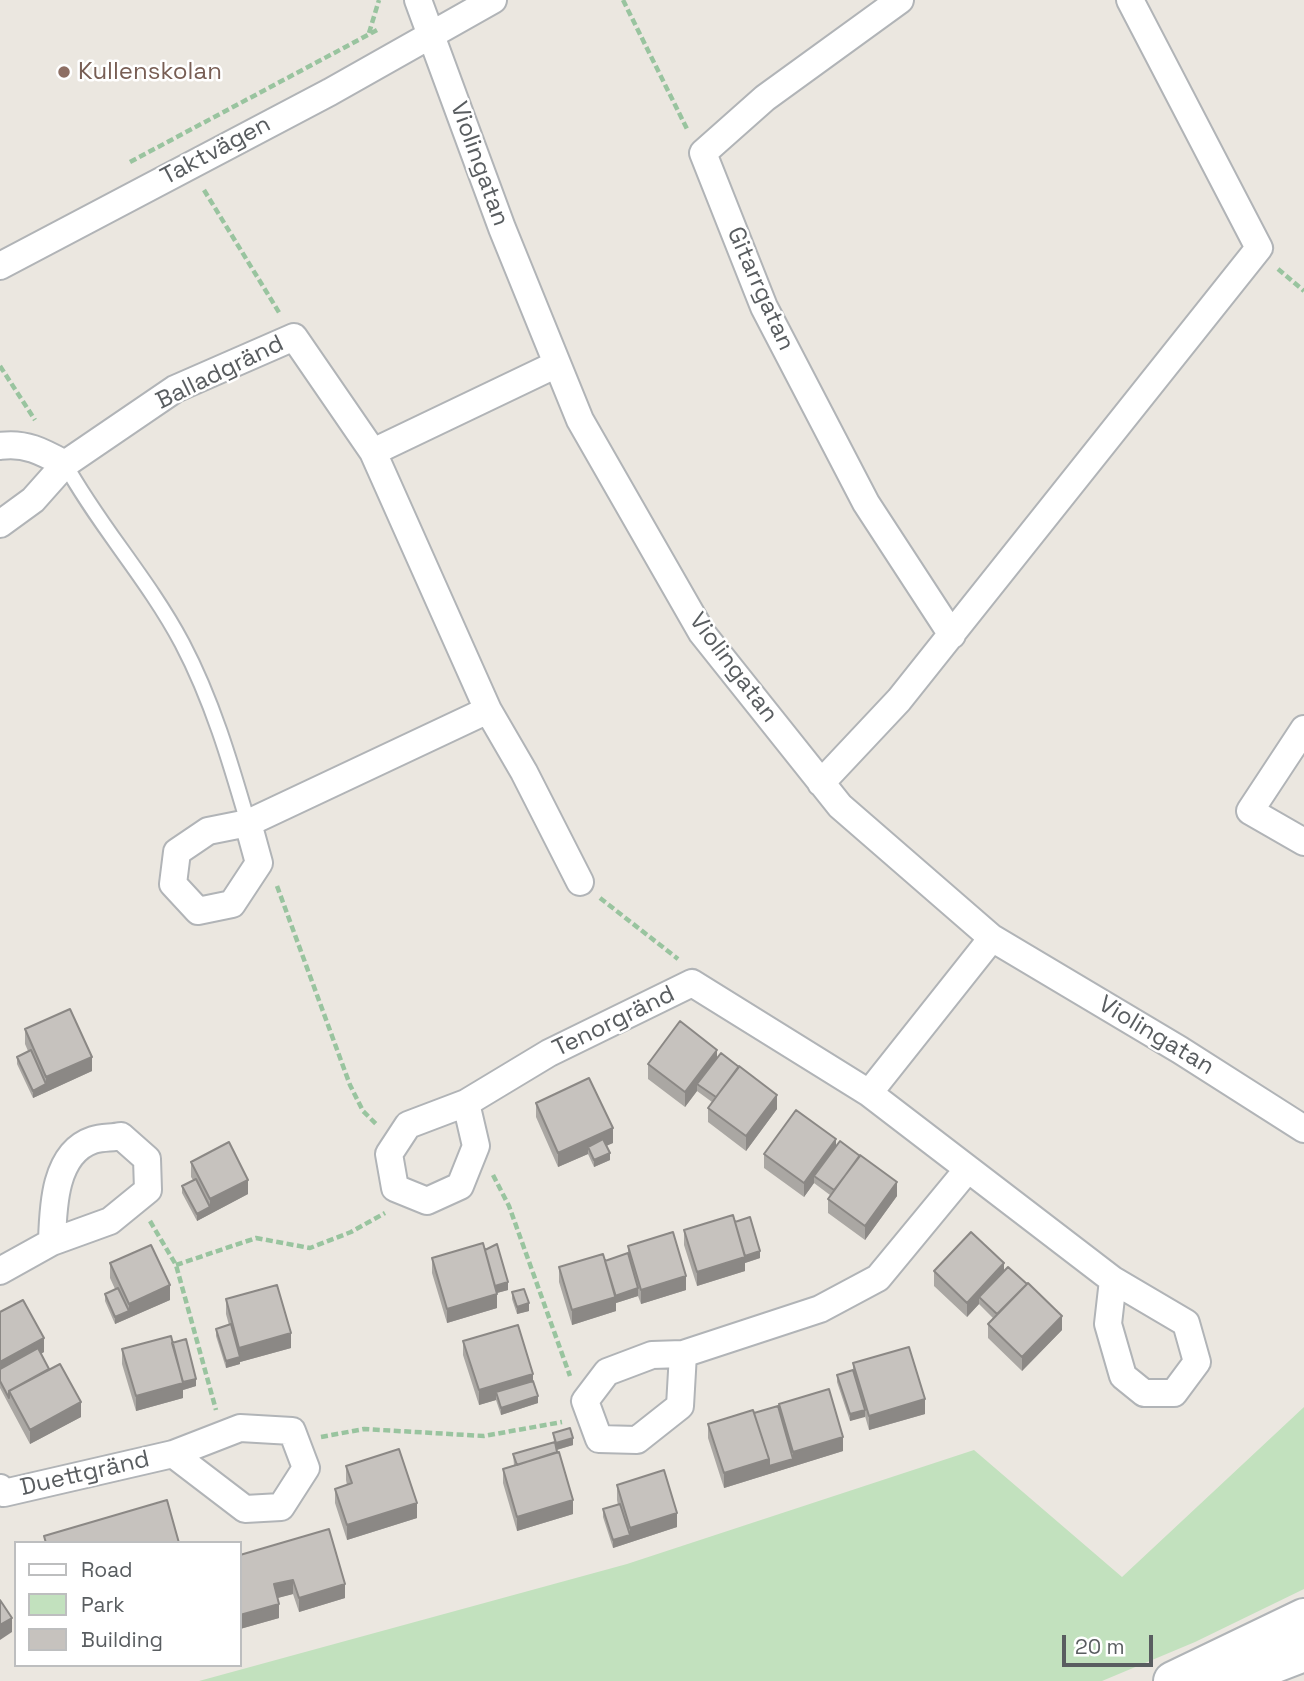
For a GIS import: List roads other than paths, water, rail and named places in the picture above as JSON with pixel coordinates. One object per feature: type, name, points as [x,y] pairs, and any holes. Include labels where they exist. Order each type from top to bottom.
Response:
[{"type":"main road","points":[[1173,1681],[1304,1618]]},
{"type":"main road","points":[[1228,1681],[1304,1652]]},
{"type":"street","name":"Violingatan","points":[[418,0],[502,228],[580,420],[702,632],[840,806],[992,938],[1180,1049],[1304,1129]]},
{"type":"street","name":"Taktvägen","points":[[0,266],[493,0]]},
{"type":"street","name":"Gitarrgatan","points":[[900,0],[765,98],[703,153],[764,307],[866,503],[952,635]]},
{"type":"street","points":[[821,783],[899,700],[1259,248],[1129,0]]},
{"type":"street","name":"Balladgränd","points":[[0,524],[33,500],[56,459],[175,389],[295,337],[373,452],[488,710],[524,772],[580,882]]},
{"type":"street","points":[[373,452],[557,363]]},
{"type":"street","points":[[0,446],[14,444],[56,459]]},
{"type":"street","points":[[248,823],[259,863],[232,904],[198,911],[173,884],[177,852],[208,831],[248,823],[488,710]]},
{"type":"street","points":[[1304,729],[1250,811],[1304,842]]},
{"type":"street","points":[[869,1093],[992,938]]},
{"type":"street","name":"Tenorgränd","points":[[466,1103],[476,1146],[460,1186],[427,1201],[395,1188],[389,1154],[408,1125],[466,1103],[549,1053],[692,984],[869,1093],[1113,1280]]},
{"type":"street","points":[[0,1271],[52,1242],[110,1221],[148,1191],[148,1159],[121,1136],[92,1140],[64,1164],[53,1206],[52,1242]]},
{"type":"street","points":[[683,1354],[680,1406],[637,1440],[598,1439],[585,1401],[607,1372],[652,1355],[683,1354],[820,1309],[878,1278],[968,1169]]},
{"type":"street","name":"Duettgränd","points":[[0,1488],[4,1493],[173,1454],[240,1429],[292,1431],[306,1468],[282,1507],[245,1509],[173,1454]]},
{"type":"lane","points":[[56,459],[149,587],[182,643],[218,721],[248,823]]},
{"type":"place","name":"Kullenskolan","points":[[64,72]]}]
